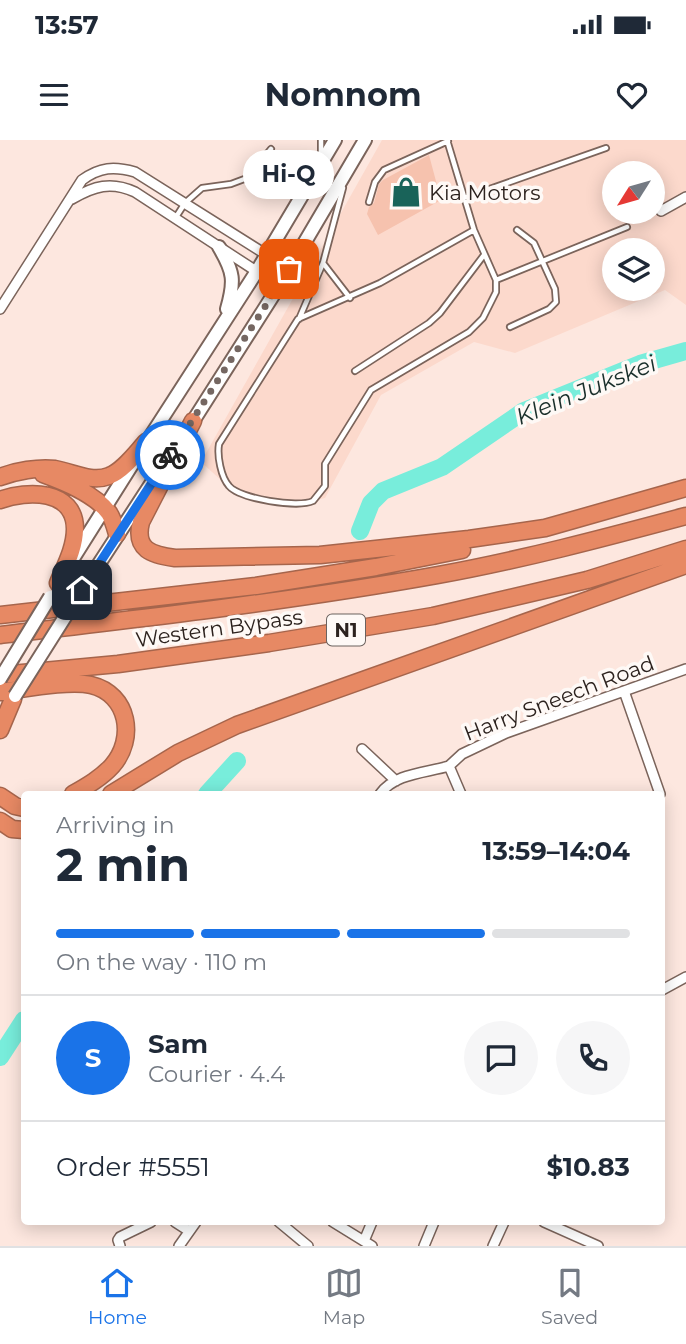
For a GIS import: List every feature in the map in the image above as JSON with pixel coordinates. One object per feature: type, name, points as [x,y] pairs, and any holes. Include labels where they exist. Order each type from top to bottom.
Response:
[{"type":"highway","points":[[193,421],[141,522],[138,533],[149,552],[158,556],[175,558],[320,555],[545,528]]},
{"type":"highway","points":[[0,477],[18,471],[52,469],[85,477],[108,477],[146,443]]},
{"type":"highway","points":[[34,470],[66,484],[104,508],[113,520],[117,534]]},
{"type":"highway","points":[[0,615],[256,586],[376,567],[475,547],[686,488]]},
{"type":"highway","points":[[0,500],[10,496],[39,493],[63,503],[71,513],[74,523],[73,541],[54,590]]},
{"type":"highway","name":"Western Bypass","points":[[0,635],[260,604],[440,575],[591,542],[686,516]]},
{"type":"highway","name":"Western Bypass","points":[[0,677],[255,645],[433,616],[587,580],[686,550]]},
{"type":"highway","points":[[116,791],[178,753],[237,725],[686,565]]},
{"type":"highway","points":[[0,730],[9,696],[87,684],[111,693],[122,706],[126,719],[124,747],[114,764],[103,775],[78,791]]},
{"type":"highway","points":[[0,796],[15,806],[21,807]]},
{"type":"main road","points":[[0,677],[104,508],[257,271],[335,140]]},
{"type":"main road","points":[[0,719],[9,696],[82,590],[279,286],[365,140]]},
{"type":"main road","points":[[219,247],[229,264],[233,278],[223,323]]},
{"type":"street","points":[[0,309],[82,180],[107,167],[119,167],[135,172],[289,269]]},
{"type":"street","points":[[71,200],[89,189],[106,185],[121,186],[135,192],[279,286]]},
{"type":"street","points":[[665,209],[686,197]]},
{"type":"street","name":"Harry Sneech Road","points":[[449,766],[462,754],[506,733],[686,669]]},
{"type":"street","points":[[624,691],[659,791]]},
{"type":"street","points":[[362,749],[396,781]]},
{"type":"street","points":[[386,791],[396,781],[413,774],[449,766],[460,791]]},
{"type":"street","points":[[665,988],[686,977]]},
{"type":"street","points":[[120,1246],[120,1237],[145,1225]]},
{"type":"street","points":[[180,1225],[189,1231]]},
{"type":"street","points":[[179,1246],[193,1225]]},
{"type":"street","points":[[282,1225],[307,1246]]},
{"type":"street","points":[[338,1225],[368,1243],[371,1225]]},
{"type":"street","points":[[424,1246],[433,1225]]},
{"type":"street","points":[[493,1246],[503,1225]]},
{"type":"street","points":[[551,1225],[598,1246]]},
{"type":"lane","points":[[321,140],[322,162]]},
{"type":"lane","points":[[347,171],[323,263],[298,319],[219,444],[218,454],[226,481],[234,491],[247,496],[298,505],[313,501],[325,486],[325,464],[371,390],[478,325],[496,292],[496,281],[474,230],[447,141],[384,170],[375,182],[369,202]]},
{"type":"lane","points":[[464,198],[606,148]]},
{"type":"lane","points":[[175,218],[185,203],[202,188],[231,184],[247,177],[271,149]]},
{"type":"lane","points":[[496,281],[627,227]]},
{"type":"lane","points":[[298,319],[350,298],[474,230]]},
{"type":"lane","points":[[510,327],[549,309],[556,302],[555,289],[534,243],[517,230]]},
{"type":"lane","points":[[355,370],[429,323],[440,313],[484,254]]},
{"type":"lane","points":[[323,263],[350,298]]},
{"type":"shaded area","points":[[382,140],[686,140],[686,305],[665,290],[665,238],[602,238],[602,301],[639,301],[515,353],[474,342],[381,395],[325,498],[302,503],[233,491],[201,462]]},
{"type":"building","name":"Kia Motors","points":[[429,155],[441,200],[378,235],[367,214],[374,203],[379,184]]},
{"type":"waterway","name":"Klein Jukskei","points":[[360,531],[371,503],[383,491],[442,467],[524,411],[640,364],[686,351]]},
{"type":"waterway","name":"Klein Jukskei","points":[[210,791],[237,761]]},
{"type":"waterway","name":"Klein Jukskei","points":[[0,1057],[21,1025]]},
{"type":"way so far","points":[[170,455],[289,269]]},
{"type":"place","name":"Kia Motors","points":[[406,192]]},
{"type":"place","name":"Hi-Q","points":[[289,269]]},
{"type":"route","points":[[82,590],[170,455]]}]
